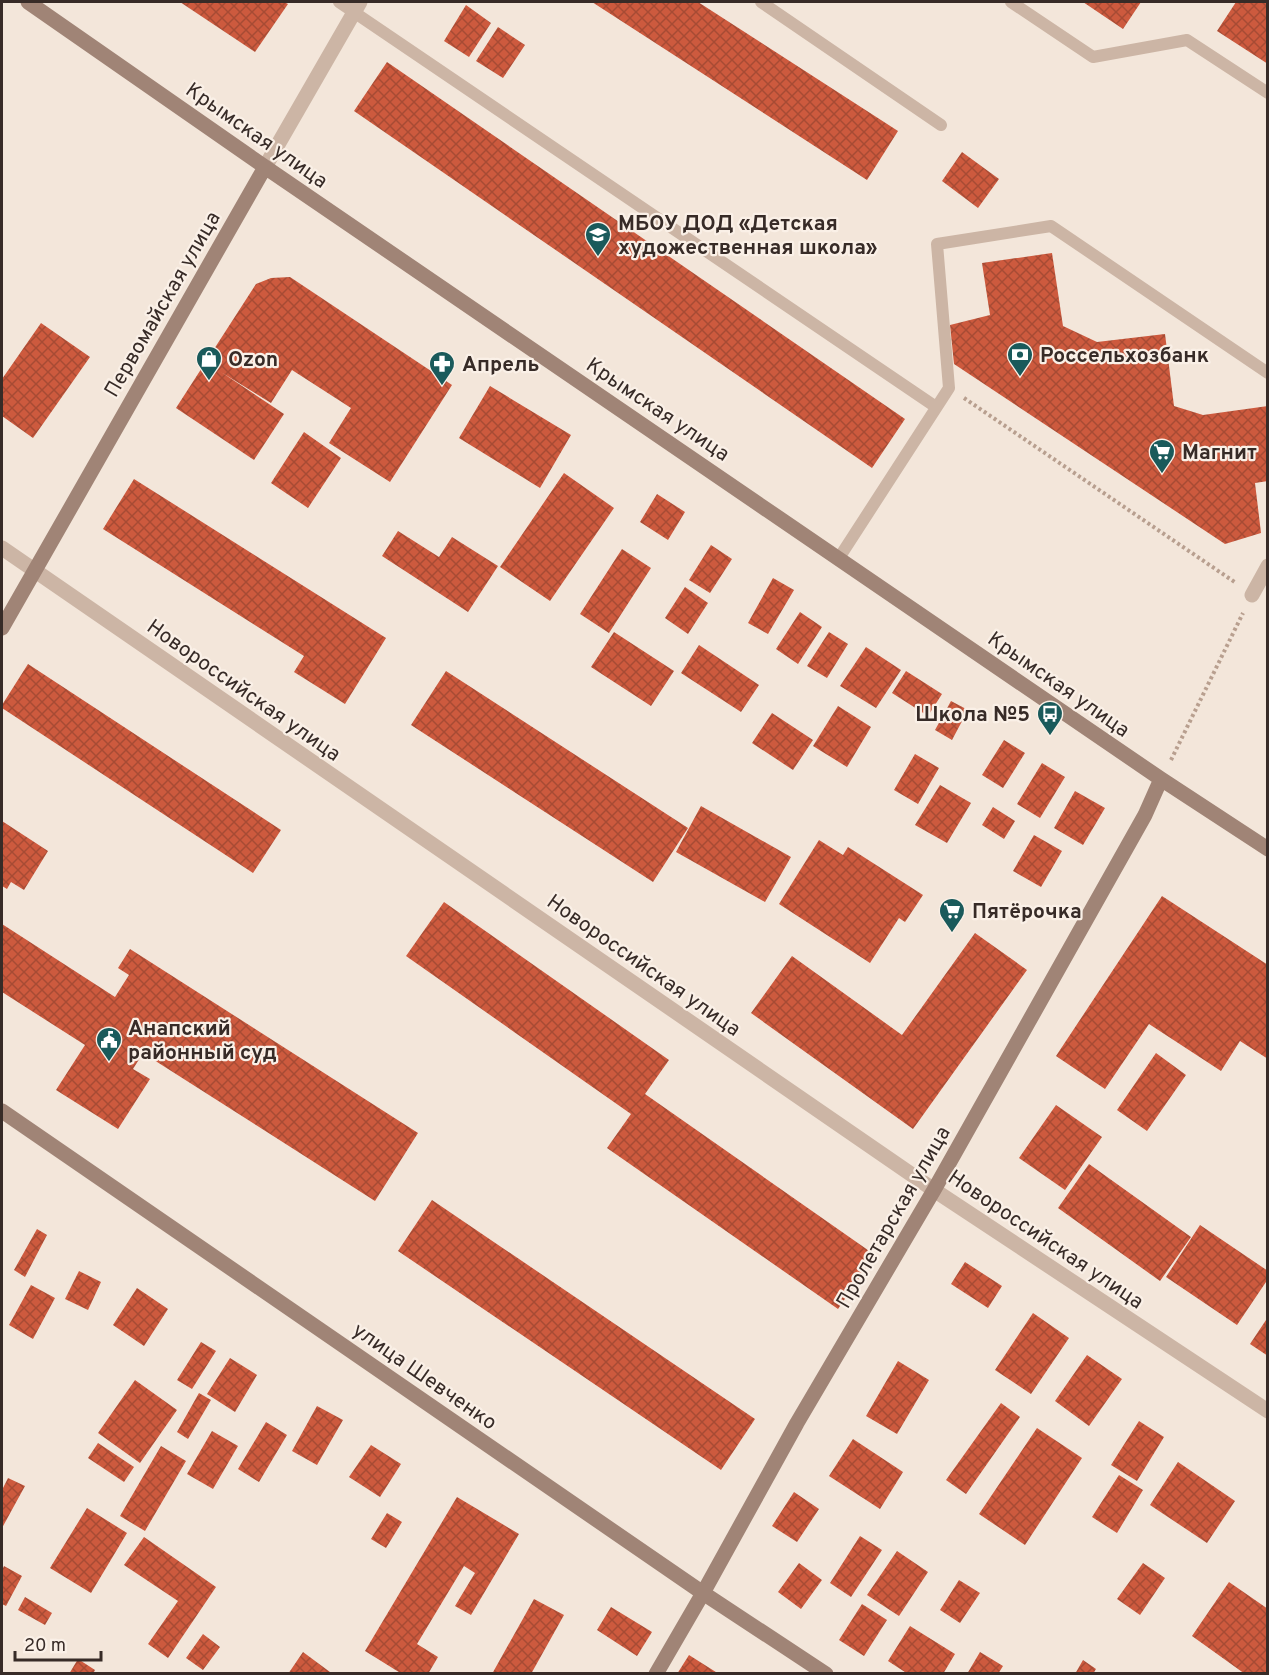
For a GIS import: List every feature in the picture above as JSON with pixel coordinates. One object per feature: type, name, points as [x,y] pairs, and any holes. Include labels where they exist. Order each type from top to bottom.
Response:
[{"type":"street","name":"Крымская улица","points":[[28,2],[1161,779],[1268,849]]},
{"type":"street","name":"Первомайская улица","points":[[2,628],[357,7]]},
{"type":"street","name":"Новороссийская улица","points":[[2,548],[934,1190],[1268,1411]]},
{"type":"street","points":[[1252,595],[1268,566]]},
{"type":"street","name":"Пролетарская улица","points":[[656,1674],[797,1423],[934,1190],[1145,815],[1161,779]]},
{"type":"street","name":"улица Шевченко","points":[[2,1111],[703,1593],[826,1674]]},
{"type":"lane","points":[[339,2],[357,7],[936,407]]},
{"type":"lane","points":[[760,2],[941,125]]},
{"type":"lane","points":[[1011,2],[1093,57],[1187,40],[1268,93]]},
{"type":"lane","points":[[839,558],[949,388],[937,244],[1052,226],[1268,373]]},
{"type":"path","points":[[949,388],[1252,595],[1161,779]]},
{"type":"building","points":[[180,2],[284,2],[288,4],[255,52]]},
{"type":"building","points":[[592,2],[698,2],[898,131],[867,180]]},
{"type":"building","points":[[1083,2],[1141,2],[1123,29]]},
{"type":"building","points":[[1236,2],[1268,2],[1268,64],[1217,31]]},
{"type":"building","points":[[466,5],[491,23],[469,57],[444,41]]},
{"type":"building","points":[[498,27],[525,45],[503,78],[476,61]]},
{"type":"building","points":[[387,62],[905,419],[872,468],[354,111]]},
{"type":"building","points":[[962,152],[999,179],[978,208],[942,181]]},
{"type":"building","points":[[1052,253],[1063,326],[1097,342],[1165,334],[1174,406],[1203,415],[1268,406],[1268,481],[1255,483],[1261,533],[1225,544],[954,364],[950,325],[990,315],[982,263]]},
{"type":"building","points":[[290,277],[452,385],[390,482],[329,443],[351,408],[292,370],[271,403],[221,372],[284,414],[254,460],[176,408],[256,284],[271,278]]},
{"type":"building","points":[[41,323],[90,357],[33,438],[2,416],[2,379]]},
{"type":"building","points":[[490,386],[571,435],[540,488],[459,438]]},
{"type":"building","points":[[304,432],[341,458],[308,508],[271,483]]},
{"type":"building","points":[[564,473],[614,508],[550,601],[500,567]]},
{"type":"building","points":[[134,479],[386,638],[345,704],[294,672],[304,656],[103,529]]},
{"type":"building","points":[[657,494],[685,512],[668,540],[640,522]]},
{"type":"building","points":[[398,531],[439,557],[452,537],[498,566],[468,612],[382,556]]},
{"type":"building","points":[[711,545],[732,559],[710,593],[689,580]]},
{"type":"building","points":[[622,549],[651,568],[609,633],[580,614]]},
{"type":"building","points":[[773,578],[794,590],[768,634],[748,623]]},
{"type":"building","points":[[685,587],[708,603],[688,634],[665,618]]},
{"type":"building","points":[[800,612],[822,627],[798,664],[776,649]]},
{"type":"building","points":[[614,632],[674,671],[651,706],[591,667]]},
{"type":"building","points":[[829,632],[848,644],[827,678],[807,666]]},
{"type":"building","points":[[699,645],[759,685],[741,712],[681,673]]},
{"type":"building","points":[[866,647],[901,670],[876,708],[840,686]]},
{"type":"building","points":[[28,664],[281,830],[253,873],[2,708]]},
{"type":"building","points":[[446,671],[688,828],[653,882],[411,725]]},
{"type":"building","points":[[906,671],[942,694],[928,716],[892,693]]},
{"type":"building","points":[[951,701],[968,710],[952,740],[935,730]]},
{"type":"building","points":[[838,706],[871,727],[847,767],[813,746]]},
{"type":"building","points":[[772,713],[813,740],[793,770],[752,743]]},
{"type":"building","points":[[1004,740],[1025,753],[1003,788],[982,775]]},
{"type":"building","points":[[915,754],[939,768],[918,804],[894,790]]},
{"type":"building","points":[[1042,763],[1065,777],[1040,818],[1017,804]]},
{"type":"building","points":[[940,785],[971,803],[947,843],[915,825]]},
{"type":"building","points":[[1075,791],[1105,808],[1083,845],[1054,828]]},
{"type":"building","points":[[701,806],[791,857],[765,902],[676,852]]},
{"type":"building","points":[[993,807],[1015,821],[1004,839],[982,825]]},
{"type":"building","points":[[2,821],[48,851],[24,890],[11,882],[7,889],[2,886]]},
{"type":"building","points":[[1034,835],[1062,851],[1041,887],[1013,871]]},
{"type":"building","points":[[819,840],[843,855],[848,847],[923,895],[905,922],[899,918],[870,963],[779,904]]},
{"type":"building","points":[[1162,896],[1268,965],[1268,1059],[1240,1041],[1221,1071],[1149,1024],[1105,1089],[1056,1056]]},
{"type":"building","points":[[444,902],[669,1060],[645,1094],[875,1255],[838,1309],[607,1148],[631,1114],[406,956]]},
{"type":"building","points":[[2,924],[115,997],[129,975],[118,968],[130,949],[418,1133],[375,1201],[143,1053],[133,1069],[150,1079],[118,1129],[56,1090],[85,1045],[2,992]]},
{"type":"building","points":[[975,933],[1027,970],[913,1129],[751,1013],[792,956],[902,1035]]},
{"type":"building","points":[[1156,1053],[1186,1075],[1147,1131],[1117,1110]]},
{"type":"building","points":[[1056,1105],[1102,1137],[1065,1190],[1019,1158]]},
{"type":"building","points":[[1089,1164],[1191,1237],[1160,1281],[1058,1208]]},
{"type":"building","points":[[432,1200],[755,1419],[721,1470],[398,1251]]},
{"type":"building","points":[[1200,1225],[1268,1271],[1268,1279],[1237,1325],[1166,1277]]},
{"type":"building","points":[[37,1229],[47,1235],[25,1277],[14,1270]]},
{"type":"building","points":[[965,1262],[1002,1286],[988,1308],[951,1284]]},
{"type":"building","points":[[79,1271],[101,1282],[88,1310],[65,1299]]},
{"type":"building","points":[[31,1285],[55,1298],[33,1339],[9,1325]]},
{"type":"building","points":[[137,1288],[168,1309],[144,1346],[113,1325]]},
{"type":"building","points":[[1033,1313],[1069,1338],[1031,1394],[995,1370]]},
{"type":"building","points":[[1268,1317],[1268,1356],[1250,1344]]},
{"type":"building","points":[[201,1342],[216,1351],[192,1389],[177,1380]]},
{"type":"building","points":[[1087,1355],[1122,1379],[1089,1426],[1055,1401]]},
{"type":"building","points":[[230,1358],[257,1375],[235,1412],[207,1394]]},
{"type":"building","points":[[898,1361],[929,1380],[897,1434],[866,1416]]},
{"type":"building","points":[[135,1380],[177,1410],[140,1463],[98,1433]]},
{"type":"building","points":[[199,1393],[211,1400],[188,1439],[177,1432]]},
{"type":"building","points":[[1001,1403],[1020,1417],[966,1494],[946,1480]]},
{"type":"building","points":[[317,1406],[343,1420],[317,1465],[292,1451]]},
{"type":"building","points":[[1139,1421],[1164,1437],[1137,1481],[1111,1465]]},
{"type":"building","points":[[266,1422],[287,1435],[259,1482],[238,1469]]},
{"type":"building","points":[[1037,1428],[1082,1458],[1025,1545],[979,1514]]},
{"type":"building","points":[[212,1431],[238,1446],[213,1489],[187,1474]]},
{"type":"building","points":[[853,1439],[903,1472],[880,1509],[829,1476]]},
{"type":"building","points":[[98,1443],[134,1467],[124,1482],[88,1458]]},
{"type":"building","points":[[371,1445],[401,1464],[380,1497],[349,1477]]},
{"type":"building","points":[[161,1446],[186,1461],[145,1531],[120,1516]]},
{"type":"building","points":[[1178,1462],[1235,1501],[1207,1543],[1150,1505]]},
{"type":"building","points":[[1119,1475],[1143,1490],[1117,1533],[1092,1517]]},
{"type":"building","points":[[8,1478],[25,1486],[2,1528],[2,1490]]},
{"type":"building","points":[[794,1492],[819,1509],[797,1542],[772,1526]]},
{"type":"building","points":[[457,1497],[519,1534],[471,1615],[455,1606],[475,1573],[464,1566],[417,1644],[438,1657],[428,1674],[402,1674],[365,1651]]},
{"type":"building","points":[[87,1508],[127,1533],[91,1593],[50,1568]]},
{"type":"building","points":[[387,1513],[402,1522],[386,1548],[371,1539]]},
{"type":"building","points":[[860,1536],[882,1550],[851,1597],[830,1583]]},
{"type":"building","points":[[144,1537],[216,1587],[168,1658],[148,1644],[178,1601],[124,1565]]},
{"type":"building","points":[[897,1551],[928,1572],[899,1616],[867,1595]]},
{"type":"building","points":[[799,1563],[822,1580],[801,1609],[778,1592]]},
{"type":"building","points":[[1143,1563],[1165,1578],[1140,1615],[1117,1599]]},
{"type":"building","points":[[4,1566],[22,1576],[6,1606],[2,1604]]},
{"type":"building","points":[[959,1580],[980,1593],[960,1623],[940,1610]]},
{"type":"building","points":[[1229,1582],[1268,1609],[1268,1674],[1245,1674],[1192,1636]]},
{"type":"building","points":[[25,1597],[52,1613],[45,1625],[18,1610]]},
{"type":"building","points":[[534,1599],[564,1615],[531,1674],[492,1674]]},
{"type":"building","points":[[862,1604],[887,1620],[864,1656],[839,1640]]},
{"type":"building","points":[[611,1607],[652,1632],[637,1656],[597,1630]]},
{"type":"building","points":[[910,1626],[955,1654],[943,1674],[908,1674],[888,1661]]},
{"type":"building","points":[[203,1634],[220,1647],[203,1670],[186,1658]]},
{"type":"building","points":[[303,1652],[330,1672],[329,1674],[288,1674]]},
{"type":"building","points":[[980,1652],[1003,1666],[998,1674],[967,1674]]},
{"type":"building","points":[[689,1655],[719,1674],[677,1674]]},
{"type":"building","points":[[78,1659],[95,1670],[93,1674],[69,1674]]},
{"type":"building","points":[[1083,1660],[1096,1669],[1093,1674],[1075,1674]]},
{"type":"place","name":"МБОУ ДОД «Детская художественная школа»","points":[[598,258]]},
{"type":"place","name":"Россельхозбанк","points":[[1020,378]]},
{"type":"place","name":"Ozon","points":[[209,382]]},
{"type":"place","name":"Апрель","points":[[442,387]]},
{"type":"place","name":"Магнит","points":[[1162,475]]},
{"type":"place","name":"Школа №5","points":[[1050,737]]},
{"type":"place","name":"Пятёрочка","points":[[952,934]]},
{"type":"place","name":"Анапский районный суд","points":[[109,1063]]}]
